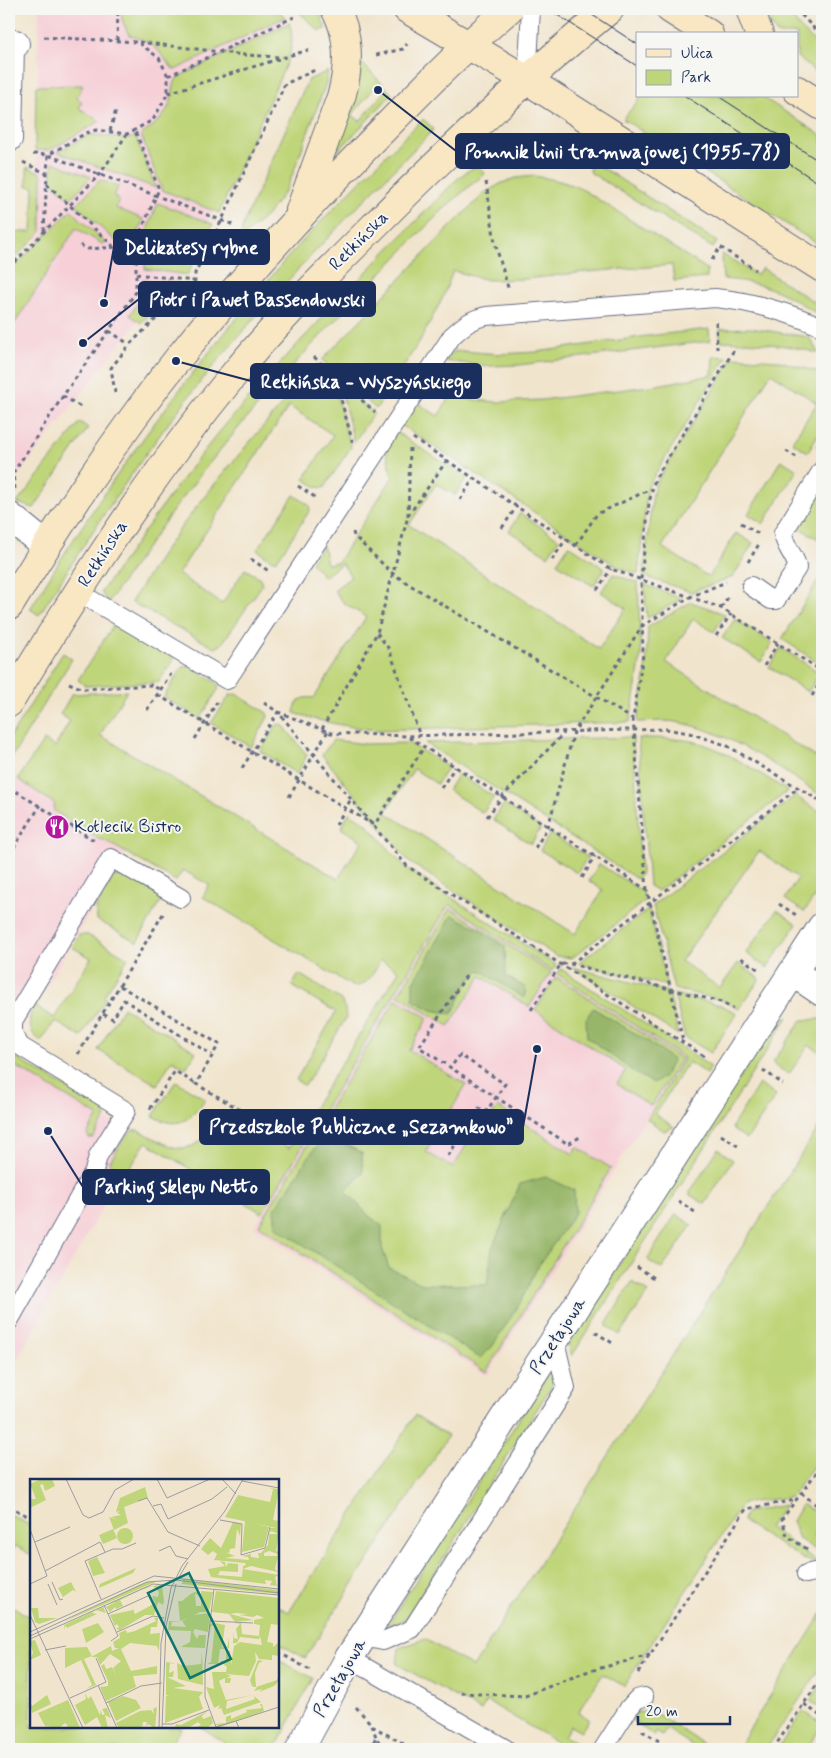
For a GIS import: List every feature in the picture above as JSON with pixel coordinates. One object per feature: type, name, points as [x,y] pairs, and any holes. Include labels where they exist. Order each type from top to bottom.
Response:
[{"type":"street","points":[[297,220],[347,75],[345,40],[339,15],[334,9]]},
{"type":"street","points":[[407,9],[527,80],[822,268]]},
{"type":"street","points":[[9,606],[46,546],[116,442],[176,361],[232,293],[349,164],[469,44],[509,9]]},
{"type":"street","name":"Retkińska","points":[[11,695],[119,529],[231,378],[316,286],[466,135],[610,9]]},
{"type":"street","points":[[670,9],[705,32]]},
{"type":"street","points":[[750,9],[758,32]]},
{"type":"street","points":[[798,91],[822,106]]},
{"type":"street","points":[[12,504],[46,546]]},
{"type":"street","name":"Przełajowa","points":[[300,1749],[356,1647],[794,973],[810,922]]},
{"type":"street","points":[[794,973],[822,992]]},
{"type":"lane","points":[[527,80],[531,9]]},
{"type":"lane","points":[[12,44],[15,149]]},
{"type":"lane","points":[[78,592],[227,680],[452,336],[466,323],[475,318],[486,316],[715,298],[733,300],[803,318],[822,327]]},
{"type":"lane","points":[[751,586],[771,600],[776,600],[796,568],[797,562],[787,549],[783,533],[815,467]]},
{"type":"lane","points":[[9,1321],[94,1171],[98,1156],[126,1111],[20,1046],[13,1033],[13,1021],[111,858],[180,898]]},
{"type":"lane","points":[[356,1647],[383,1641],[412,1629],[566,1388],[555,1341]]},
{"type":"lane","points":[[356,1647],[506,1749]]},
{"type":"lane","points":[[603,1749],[629,1708],[637,1699],[644,1697]]},
{"type":"path","points":[[117,40],[118,9]]},
{"type":"path","points":[[796,9],[822,36]]},
{"type":"path","points":[[168,76],[294,17]]},
{"type":"path","points":[[43,37],[153,42],[221,52],[283,58]]},
{"type":"path","points":[[48,154],[86,133],[96,130],[127,134],[152,120],[168,93],[168,76],[159,58],[138,42]]},
{"type":"path","points":[[370,56],[403,49],[407,44]]},
{"type":"path","points":[[168,93],[308,50]]},
{"type":"path","points":[[111,368],[130,344],[194,281],[195,273],[222,220],[285,84],[323,67]]},
{"type":"path","points":[[110,131],[116,110]]},
{"type":"path","points":[[12,504],[13,472],[63,396],[136,292],[136,246],[159,189],[135,131]]},
{"type":"path","points":[[9,268],[100,174],[127,134]]},
{"type":"path","points":[[15,149],[23,162],[47,174]]},
{"type":"path","points":[[30,154],[48,154],[234,225]]},
{"type":"path","points":[[44,232],[48,154]]},
{"type":"path","points":[[486,182],[495,243],[507,279],[514,314]]},
{"type":"path","points":[[47,184],[113,246]]},
{"type":"path","points":[[80,245],[88,249],[136,246]]},
{"type":"path","points":[[712,260],[720,247],[756,270]]},
{"type":"path","points":[[136,274],[194,281]]},
{"type":"path","points":[[109,331],[130,344]]},
{"type":"path","points":[[683,1042],[647,890],[633,719],[643,654],[640,579],[651,489],[655,479],[734,350]]},
{"type":"path","points":[[314,357],[377,414],[394,425]]},
{"type":"path","points":[[334,376],[354,449]]},
{"type":"path","points":[[63,396],[81,407]]},
{"type":"path","points":[[322,729],[376,633],[408,516],[411,437],[612,569],[721,608],[822,671]]},
{"type":"path","points":[[786,451],[815,467]]},
{"type":"path","points":[[408,516],[447,460]]},
{"type":"path","points":[[460,500],[474,478]]},
{"type":"path","points":[[298,486],[320,500]]},
{"type":"path","points":[[576,545],[597,514],[651,489]]},
{"type":"path","points":[[345,500],[354,536],[392,573],[466,620],[633,719]]},
{"type":"path","points":[[502,528],[517,506]]},
{"type":"path","points":[[741,523],[764,537]]},
{"type":"path","points":[[552,560],[566,539]]},
{"type":"path","points":[[251,559],[272,573]]},
{"type":"path","points":[[597,590],[612,569]]},
{"type":"path","points":[[535,848],[548,827],[574,732],[642,626],[690,597],[731,581]]},
{"type":"path","points":[[716,636],[731,614]]},
{"type":"path","points":[[376,633],[389,649],[420,736]]},
{"type":"path","points":[[764,666],[778,644]]},
{"type":"path","points":[[147,710],[183,654]]},
{"type":"path","points":[[812,696],[822,679]]},
{"type":"path","points":[[69,683],[83,689],[151,685],[161,690]]},
{"type":"path","points":[[158,694],[372,824]]},
{"type":"path","points":[[195,739],[220,699]]},
{"type":"path","points":[[264,703],[278,712],[332,733],[420,736],[666,729],[706,738],[726,745],[822,802]]},
{"type":"path","points":[[242,768],[278,712]]},
{"type":"path","points":[[278,712],[407,866],[711,1060]]},
{"type":"path","points":[[289,796],[328,732]]},
{"type":"path","points":[[487,817],[502,797],[564,732]]},
{"type":"path","points":[[407,736],[647,890]]},
{"type":"path","points":[[372,824],[375,824],[424,747]]},
{"type":"path","points":[[442,788],[455,767]]},
{"type":"path","points":[[9,787],[101,844],[111,858]]},
{"type":"path","points":[[570,964],[798,788]]},
{"type":"path","points":[[336,825],[351,799]]},
{"type":"path","points":[[9,855],[40,806]]},
{"type":"path","points":[[582,878],[595,856]]},
{"type":"path","points":[[779,904],[810,922]]},
{"type":"path","points":[[66,1074],[166,910]]},
{"type":"path","points":[[741,958],[761,972]]},
{"type":"path","points":[[561,964],[570,964],[721,1002]]},
{"type":"path","points":[[531,1010],[561,964]]},
{"type":"path","points":[[466,976],[419,1047],[568,1144],[580,1137]]},
{"type":"path","points":[[120,986],[219,1044],[196,1084]]},
{"type":"path","points":[[103,1014],[113,1019],[124,1000],[212,1055]]},
{"type":"path","points":[[448,1156],[479,1108],[486,1112],[505,1084],[460,1055],[450,1068]]},
{"type":"path","points":[[762,1070],[783,1084]]},
{"type":"path","points":[[147,1114],[175,1071],[268,1126]]},
{"type":"path","points":[[720,1135],[741,1148]]},
{"type":"path","points":[[678,1200],[698,1214]]},
{"type":"path","points":[[636,1266],[656,1279]]},
{"type":"path","points":[[595,1332],[614,1344]]},
{"type":"path","points":[[808,1550],[788,1536],[782,1519],[822,1465]]},
{"type":"path","points":[[801,1493],[822,1509]]},
{"type":"path","points":[[629,1708],[628,1690],[746,1509],[796,1500]]},
{"type":"path","points":[[9,1506],[30,1517]]},
{"type":"path","points":[[279,1653],[311,1671]]},
{"type":"path","points":[[458,1693],[526,1696],[586,1672],[650,1654]]},
{"type":"path","points":[[774,1749],[822,1677]]},
{"type":"path","points":[[804,1704],[822,1716]]},
{"type":"path","points":[[372,1726],[413,1749]]},
{"type":"path","points":[[370,1749],[376,1737],[384,1749]]},
{"type":"shaded area","points":[[39,9],[269,9],[278,13],[288,29],[282,68],[185,269],[141,317],[9,487],[9,282],[36,255]]},
{"type":"shaded area","points":[[18,779],[127,850],[9,1049],[9,795]]},
{"type":"shaded area","points":[[450,906],[683,1058],[487,1376],[254,1227]]},
{"type":"shaded area","points":[[9,1059],[140,1140],[9,1374]]},
{"type":"green space","points":[[122,9],[277,9],[285,17],[175,70],[151,44],[129,35],[122,20]]},
{"type":"green space","points":[[296,9],[318,9],[326,29],[319,31]]},
{"type":"green space","points":[[763,9],[786,9],[799,27],[822,49],[822,77],[798,58],[798,32],[776,32]]},
{"type":"green space","points":[[808,9],[822,9],[822,25]]},
{"type":"green space","points":[[289,23],[292,42],[287,62],[219,213],[162,190],[141,135],[165,114],[178,77]]},
{"type":"green space","points":[[363,64],[392,94],[338,151],[334,148],[360,65]],"holes":[[[376,86],[383,93],[360,121],[352,115]]]},
{"type":"green space","points":[[328,71],[326,83],[285,191],[269,213],[241,239],[245,220],[308,80]]},
{"type":"green space","points":[[83,85],[77,97],[82,102],[79,108],[100,121],[50,150],[35,150],[36,86]]},
{"type":"green space","points":[[640,98],[764,98],[822,136],[822,247],[623,119]]},
{"type":"green space","points":[[423,119],[434,129],[291,277],[210,370],[164,429],[121,490],[39,615],[30,609],[76,535],[151,427],[205,358],[285,260]]},
{"type":"green space","points":[[88,135],[136,137],[156,188],[58,152]]},
{"type":"green space","points":[[53,162],[91,177],[70,199],[51,181]]},
{"type":"green space","points":[[591,162],[717,242],[713,248],[591,173],[589,166]]},
{"type":"green space","points":[[478,165],[485,174],[443,210],[355,299],[245,420],[179,503],[108,603],[101,592],[172,493],[216,436],[273,370],[363,275],[454,182]]},
{"type":"green space","points":[[27,167],[39,172],[42,176],[41,232],[9,264],[9,232],[32,232],[34,187],[27,186]]},
{"type":"green space","points":[[534,176],[566,183],[585,191],[707,269],[707,278],[674,281],[672,265],[526,279],[488,280],[453,271],[443,297],[421,339],[376,409],[322,360],[486,192],[516,178]]},
{"type":"green space","points":[[100,180],[118,186],[114,197],[119,199],[116,208],[143,219],[135,242],[118,243],[76,205]]},
{"type":"green space","points":[[158,203],[213,224],[187,275],[145,269],[145,247],[141,244]]},
{"type":"green space","points":[[71,210],[106,243],[102,244],[76,228],[15,323],[9,324],[9,272]]},
{"type":"green space","points":[[722,254],[757,275],[762,268],[822,307],[822,317],[776,290],[752,283],[723,279]]},
{"type":"green space","points":[[143,279],[181,284],[141,323],[130,315],[142,296]]},
{"type":"green space","points":[[750,328],[809,337],[818,353],[770,344],[720,341],[720,329]]},
{"type":"green space","points":[[709,329],[710,341],[519,365],[489,366],[444,361],[453,352],[461,351],[500,354],[537,352]]},
{"type":"green space","points":[[713,356],[727,357],[648,486],[638,574],[618,567],[401,425],[416,402],[438,416],[453,392],[435,379],[430,386],[428,385],[434,375],[455,379],[463,399],[498,402],[542,400],[657,385],[712,375]]},
{"type":"green space","points":[[733,357],[776,360],[822,373],[822,427],[808,452],[792,442],[817,403],[771,373],[662,547],[709,577],[736,533],[753,543],[733,577],[691,592],[643,576],[653,493],[656,483]]},
{"type":"green space","points":[[318,365],[332,378],[351,447],[324,488],[317,487],[304,479],[333,435],[289,406],[178,574],[222,604],[245,569],[260,578],[262,585],[221,645],[215,648],[131,602],[171,541],[206,495]]},
{"type":"green space","points":[[339,383],[374,413],[354,442]]},
{"type":"green space","points":[[80,422],[88,428],[34,508],[17,503]]},
{"type":"green space","points":[[396,432],[467,478],[455,495],[436,484],[409,525],[599,649],[626,608],[601,592],[613,574],[638,583],[641,656],[630,722],[377,730],[335,724],[294,713],[296,705],[300,700],[314,698],[366,617],[344,603],[335,592],[335,589],[351,577],[342,563],[324,577],[311,562],[323,545],[327,564],[338,562],[392,478],[386,448]]},
{"type":"green space","points":[[781,460],[797,470],[763,524],[748,514]]},
{"type":"green space","points":[[822,484],[822,541],[796,526]]},
{"type":"green space","points":[[294,495],[309,505],[310,510],[277,560],[272,560],[257,550]]},
{"type":"green space","points":[[520,513],[559,539],[548,556],[509,531]]},
{"type":"green space","points":[[569,545],[605,569],[593,586],[557,563]]},
{"type":"green space","points":[[822,574],[822,665],[782,639]]},
{"type":"green space","points":[[644,584],[682,599],[647,618]]},
{"type":"green space","points":[[691,602],[725,614],[714,632],[693,619],[666,662],[822,761],[822,796],[770,762],[715,733],[676,722],[637,722],[646,671],[648,627]]},
{"type":"green space","points":[[735,619],[772,643],[761,662],[722,638]]},
{"type":"green space","points":[[114,624],[172,656],[174,659],[159,682],[86,686],[78,680]]},
{"type":"green space","points":[[781,648],[820,673],[808,692],[769,667]]},
{"type":"green space","points":[[63,653],[72,659],[9,762],[9,739]]},
{"type":"green space","points":[[189,666],[217,683],[219,688],[200,719],[164,697],[182,667]]},
{"type":"green space","points":[[127,691],[100,735],[338,879],[362,841],[341,828],[349,813],[366,823],[406,868],[556,965],[552,971],[449,904],[262,1213],[146,1142],[126,1173],[109,1163],[124,1138],[133,1130],[138,1130],[173,1147],[190,1147],[210,1132],[223,1111],[289,1148],[399,971],[381,960],[366,982],[362,985],[352,986],[203,897],[209,885],[183,870],[176,881],[102,839],[100,840],[53,810],[55,804],[18,779],[44,740],[55,747],[70,721],[60,714],[72,694]]},
{"type":"green space","points":[[236,694],[267,713],[268,717],[251,747],[211,723],[230,695]]},
{"type":"green space","points":[[282,724],[307,755],[297,774],[260,751],[277,725]]},
{"type":"green space","points":[[633,737],[641,873],[637,879],[425,743]]},
{"type":"green space","points":[[638,738],[682,740],[708,746],[743,763],[788,791],[658,891],[649,886]]},
{"type":"green space","points":[[333,740],[366,744],[409,743],[448,767],[437,784],[414,769],[385,812],[575,934],[603,890],[589,881],[599,864],[642,891],[646,900],[572,958],[556,956],[409,862],[322,755]]},
{"type":"green space","points":[[458,774],[494,797],[483,813],[448,790]]},
{"type":"green space","points":[[795,796],[822,813],[822,886],[804,912],[785,899],[798,878],[759,851],[681,961],[720,988],[738,963],[760,979],[739,1009],[722,1000],[674,989],[653,905]]},
{"type":"green space","points":[[504,804],[541,828],[531,844],[493,820]]},
{"type":"green space","points":[[550,834],[588,857],[577,873],[540,850]]},
{"type":"green space","points":[[125,875],[163,897],[137,942],[97,920],[96,908],[113,877]]},
{"type":"green space","points":[[450,908],[551,973],[529,1007],[481,976],[449,1026],[398,995]]},
{"type":"green space","points":[[649,909],[667,986],[578,963]]},
{"type":"green space","points":[[777,910],[797,924],[767,968],[746,953]]},
{"type":"green space","points":[[452,915],[479,929],[505,947],[506,976],[526,988],[524,998],[480,970],[468,982],[452,1014],[432,1010],[413,1000],[413,984]]},
{"type":"green space","points":[[79,935],[88,935],[128,958],[104,996],[106,998],[81,1037],[55,1021],[41,1041],[31,1030],[30,1015],[34,1005],[54,1018],[91,958],[72,947]]},
{"type":"green space","points":[[572,967],[669,992],[678,1035]]},
{"type":"green space","points":[[561,969],[711,1067],[707,1074],[688,1062],[655,1114],[674,1127],[664,1131],[647,1119],[684,1058],[557,974]]},
{"type":"green space","points":[[299,974],[341,1000],[346,1018],[305,1086],[296,1080],[336,1012],[292,986]]},
{"type":"green space","points":[[556,977],[681,1059],[651,1106],[617,1084],[626,1070],[535,1010]]},
{"type":"green space","points":[[674,994],[721,1005],[737,1013],[711,1053],[685,1037]]},
{"type":"green space","points":[[396,999],[428,1018],[409,1050],[466,1085],[426,1152],[453,1168],[483,1116],[489,1119],[498,1107],[573,1154],[577,1147],[611,1168],[486,1372],[259,1225]]},
{"type":"green space","points":[[123,1007],[196,1052],[186,1068],[172,1060],[157,1085],[98,1050]]},
{"type":"green space","points":[[593,1008],[649,1042],[673,1060],[664,1077],[653,1083],[635,1073],[587,1037],[586,1019]]},
{"type":"green space","points":[[788,1017],[572,1356],[568,1344],[773,1026]]},
{"type":"green space","points":[[822,1019],[822,1053],[809,1045],[789,1074],[774,1065],[773,1062],[802,1020]]},
{"type":"green space","points":[[9,1054],[102,1108],[106,1117],[93,1138],[89,1138],[87,1134],[98,1116],[9,1062]]},
{"type":"green space","points":[[176,1081],[205,1099],[189,1118],[176,1123],[153,1116]]},
{"type":"green space","points":[[759,1084],[776,1096],[747,1139],[733,1130],[732,1127]]},
{"type":"green space","points":[[822,1122],[822,1454],[791,1497],[745,1503],[741,1506],[624,1686],[603,1674],[578,1712],[589,1719],[581,1732],[570,1726],[564,1736],[585,1747],[568,1749],[487,1701],[481,1711],[397,1664],[399,1648],[425,1639],[473,1667]]},
{"type":"green space","points":[[328,1138],[362,1153],[363,1173],[346,1191],[368,1215],[382,1226],[382,1248],[389,1268],[422,1284],[487,1285],[492,1248],[520,1184],[546,1177],[574,1190],[575,1213],[537,1268],[521,1301],[492,1347],[480,1358],[276,1227],[274,1210],[314,1149]]},
{"type":"green space","points":[[718,1149],[733,1160],[705,1204],[690,1195],[690,1192]]},
{"type":"green space","points":[[676,1214],[692,1225],[662,1269],[649,1261],[648,1258]]},
{"type":"green space","points":[[632,1282],[648,1292],[620,1335],[607,1326],[607,1323]]},
{"type":"green space","points":[[553,1366],[557,1377],[405,1620],[387,1626]]},
{"type":"green space","points":[[415,1415],[448,1436],[305,1658],[279,1644],[279,1607],[289,1612]]},
{"type":"green space","points":[[802,1504],[822,1516],[822,1521],[813,1535],[822,1543],[822,1554],[799,1539],[792,1521]]},
{"type":"green space","points":[[785,1505],[769,1527],[822,1565],[803,1559],[742,1521],[747,1512]]},
{"type":"green space","points":[[9,1514],[30,1525],[30,1554],[16,1546],[11,1552],[9,1551]]},
{"type":"green space","points":[[9,1604],[30,1617],[30,1728],[181,1728],[167,1749],[9,1749]]},
{"type":"green space","points":[[822,1613],[822,1666],[766,1749],[737,1749]]},
{"type":"green space","points":[[279,1661],[313,1678],[275,1749],[224,1749],[227,1744],[203,1728],[279,1728]]},
{"type":"green space","points":[[822,1683],[822,1709],[810,1701]]},
{"type":"green space","points":[[651,1710],[711,1749],[698,1749],[667,1729],[662,1736],[656,1732],[654,1736],[632,1720],[635,1713]]},
{"type":"green space","points":[[803,1711],[822,1724],[822,1726],[806,1749],[786,1749],[780,1745]]},
{"type":"tram line","points":[[548,9],[636,65]]},
{"type":"tram line","points":[[583,9],[636,43]]},
{"type":"tram line","points":[[688,98],[822,185]]},
{"type":"tram line","points":[[721,98],[822,163]]},
{"type":"place","name":"Pomnik linii tramwajowej (1955-78)","points":[[378,90]]},
{"type":"place","name":"Delikatesy rybne","points":[[104,303]]},
{"type":"place","name":"Piotr i Paweł Bassendowski","points":[[83,343]]},
{"type":"place","name":"Retkińska - Wyszyńskiego","points":[[176,361]]},
{"type":"place","name":"Kotlecik Bistro","points":[[57,827]]},
{"type":"place","name":"Przedszkole Publiczne „Sezamkowo”","points":[[537,1049]]},
{"type":"place","name":"Parking sklepu Netto","points":[[48,1131]]}]
